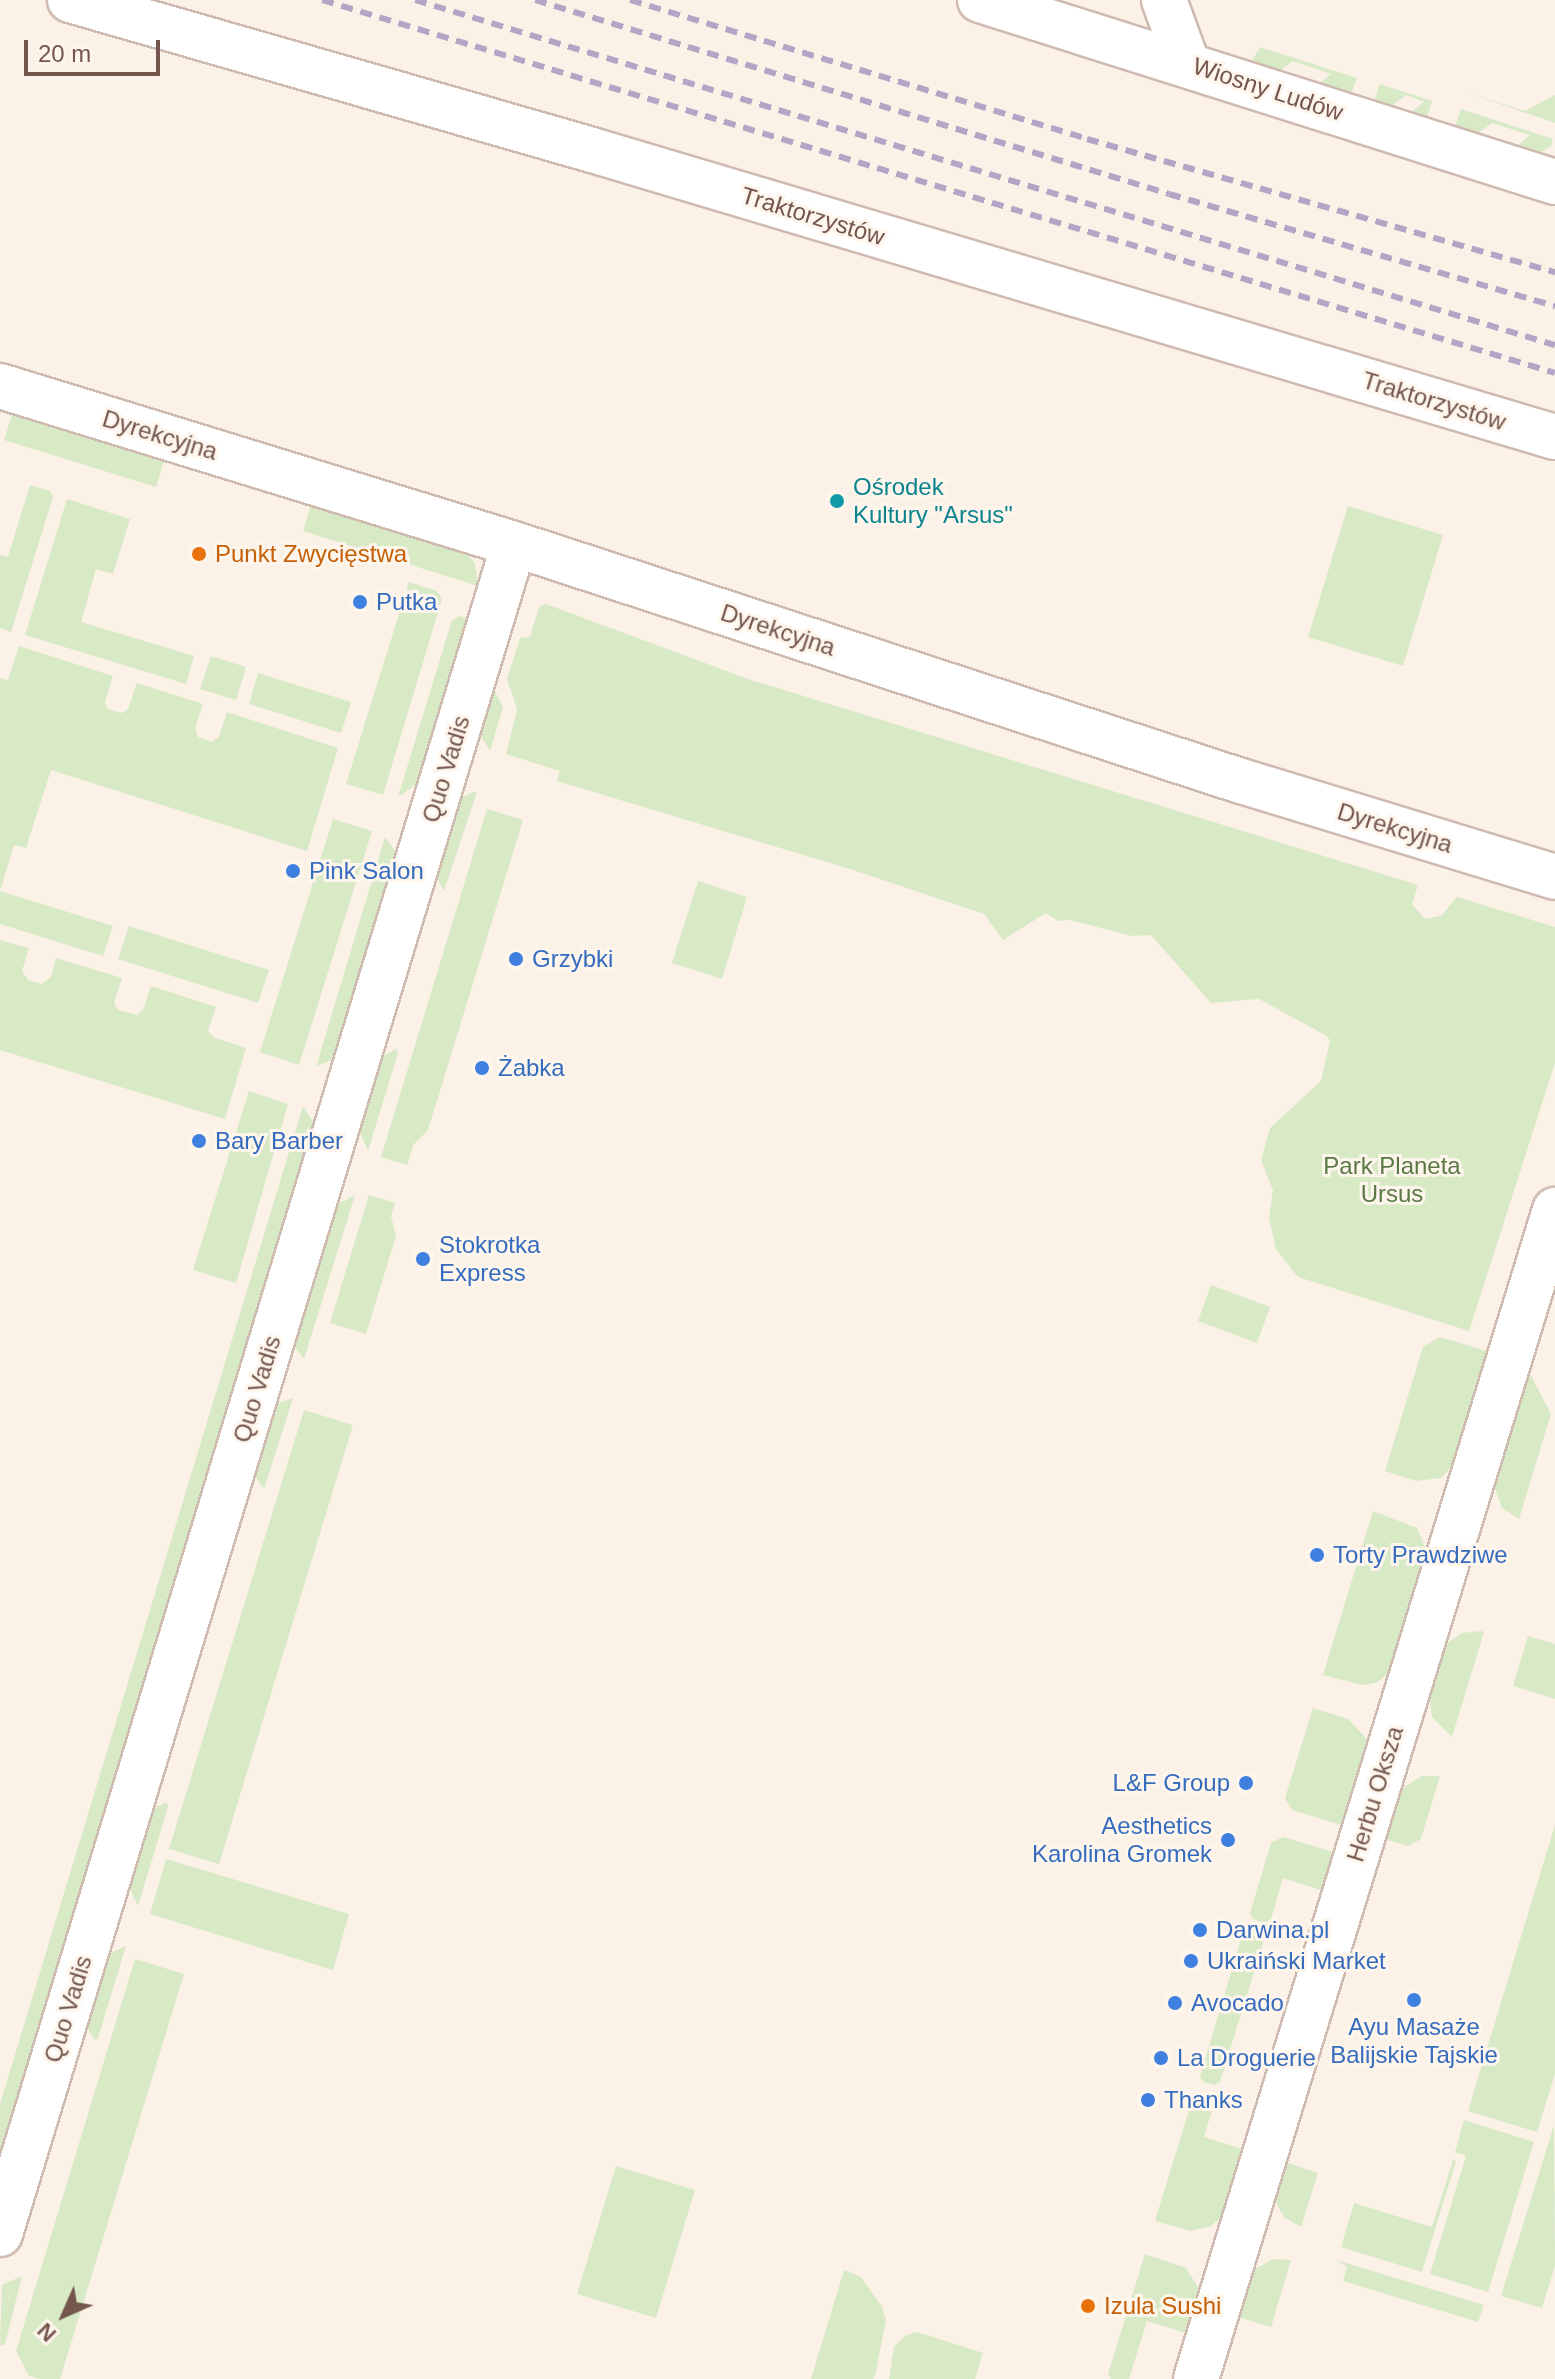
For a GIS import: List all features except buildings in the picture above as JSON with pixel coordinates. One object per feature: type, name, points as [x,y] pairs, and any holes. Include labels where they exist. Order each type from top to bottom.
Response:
[{"type":"street","name":"Traktorzystów","points":[[70,0],[592,150],[1555,437]]},
{"type":"street","name":"Wiosny Ludów","points":[[980,0],[1187,63],[1555,182]]},
{"type":"street","points":[[1164,0],[1187,63]]},
{"type":"street","name":"Dyrekcyjna","points":[[0,386],[514,544],[1241,781],[1555,877]]},
{"type":"street","name":"Quo Vadis","points":[[0,2234],[514,544]]},
{"type":"street","name":"Herbu Oksza","points":[[1196,2379],[1555,1210]]},
{"type":"green space","points":[[1260,47],[1357,78],[1351,94],[1339,102],[1308,93],[1331,74],[1293,61],[1268,80],[1250,64]]},
{"type":"green space","points":[[1380,84],[1432,101],[1426,121],[1400,121],[1424,102],[1406,95],[1380,115],[1372,106]]},
{"type":"green space","points":[[1465,92],[1525,111],[1555,95],[1555,123]]},
{"type":"green space","points":[[1461,109],[1553,139],[1551,146],[1538,154],[1507,155],[1530,135],[1492,123],[1467,141],[1454,130]]},
{"type":"green space","points":[[12,414],[164,461],[156,487],[4,440]]},
{"type":"green space","points":[[30,485],[50,491],[53,497],[11,632],[0,628],[0,555],[8,557]]},
{"type":"green space","points":[[67,499],[130,519],[113,574],[96,569],[81,622],[194,656],[186,684],[25,635]]},
{"type":"green space","points":[[311,505],[466,553],[475,563],[478,586],[303,531]]},
{"type":"green space","points":[[1348,506],[1443,535],[1403,666],[1308,637]]},
{"type":"green space","points":[[409,582],[437,591],[442,599],[383,795],[346,784]]},
{"type":"green space","name":"Park Planeta Ursus","points":[[546,604],[748,679],[1418,885],[1412,904],[1425,919],[1441,916],[1457,897],[1555,927],[1555,1063],[1469,1331],[1298,1277],[1276,1249],[1269,1218],[1273,1190],[1261,1160],[1270,1128],[1321,1081],[1330,1040],[1325,1035],[1259,999],[1211,1003],[1151,935],[1132,936],[1070,920],[1058,921],[1046,913],[1003,940],[984,914],[850,869],[557,781],[560,771],[506,754],[517,709],[507,679],[520,638],[530,637],[539,607]]},
{"type":"green space","points":[[460,616],[472,620],[421,781],[398,797],[452,620]]},
{"type":"green space","points":[[19,646],[113,676],[105,702],[108,709],[122,713],[128,709],[137,683],[203,704],[195,728],[198,737],[212,742],[219,737],[227,712],[338,748],[307,851],[51,770],[26,848],[14,845],[0,891],[0,678],[8,680]]},
{"type":"green space","points":[[211,656],[246,667],[236,700],[200,689]]},
{"type":"green space","points":[[258,673],[351,702],[341,733],[249,704]]},
{"type":"green space","points":[[490,682],[503,707],[490,751],[479,733]]},
{"type":"green space","points":[[477,792],[444,891],[433,870],[458,799]]},
{"type":"green space","points":[[487,809],[523,820],[428,1130],[414,1144],[407,1165],[381,1157]]},
{"type":"green space","points":[[333,819],[372,831],[299,1065],[260,1052]]},
{"type":"green space","points":[[385,837],[397,853],[335,1058],[316,1067]]},
{"type":"green space","points":[[698,881],[747,897],[722,979],[672,963]]},
{"type":"green space","points":[[0,891],[113,926],[103,956],[0,924]]},
{"type":"green space","points":[[129,926],[269,970],[258,1003],[118,959]]},
{"type":"green space","points":[[0,940],[29,948],[22,971],[28,980],[42,984],[51,977],[56,958],[122,978],[114,1003],[118,1010],[137,1015],[143,1010],[151,986],[216,1007],[208,1030],[213,1037],[246,1048],[225,1119],[0,1050]]},
{"type":"green space","points":[[396,1049],[398,1053],[368,1151],[357,1126],[375,1061]]},
{"type":"green space","points":[[249,1091],[288,1104],[236,1283],[193,1270]]},
{"type":"green space","points":[[303,1106],[316,1126],[0,2172],[0,2104]]},
{"type":"green space","points":[[355,1195],[304,1359],[295,1347],[293,1334],[335,1205]]},
{"type":"green space","points":[[369,1195],[395,1203],[391,1216],[396,1236],[366,1334],[330,1323]]},
{"type":"green space","points":[[1211,1285],[1270,1307],[1257,1343],[1198,1321]]},
{"type":"green space","points":[[1440,1337],[1490,1352],[1457,1461],[1441,1478],[1416,1481],[1385,1471],[1423,1347]]},
{"type":"green space","points":[[1528,1370],[1551,1414],[1519,1519],[1502,1508],[1494,1486]]},
{"type":"green space","points":[[293,1398],[263,1488],[251,1470],[275,1404]]},
{"type":"green space","points":[[304,1410],[353,1425],[219,1864],[169,1849]]},
{"type":"green space","points":[[1373,1511],[1417,1528],[1427,1552],[1392,1669],[1378,1682],[1363,1685],[1323,1675]]},
{"type":"green space","points":[[1484,1632],[1452,1737],[1432,1717],[1429,1693],[1440,1655],[1449,1642],[1462,1633]]},
{"type":"green space","points":[[1528,1636],[1555,1644],[1555,1699],[1513,1686]]},
{"type":"green space","points":[[1313,1708],[1348,1719],[1365,1737],[1367,1749],[1344,1826],[1292,1810],[1285,1798]]},
{"type":"green space","points":[[1422,1776],[1440,1776],[1421,1839],[1408,1846],[1384,1839],[1401,1789]]},
{"type":"green space","points":[[167,1802],[138,1906],[128,1885],[146,1812]]},
{"type":"green space","points":[[1555,1825],[1555,2074],[1537,2132],[1468,2111]]},
{"type":"green space","points":[[1283,1837],[1336,1853],[1324,1891],[1283,1878],[1271,1919],[1264,1923],[1253,1919],[1250,1913],[1271,1843]]},
{"type":"green space","points":[[166,1859],[349,1914],[333,1970],[150,1914]]},
{"type":"green space","points":[[1250,1930],[1261,1933],[1264,1940],[1220,2082],[1215,2085],[1203,2082],[1200,2076],[1243,1933]]},
{"type":"green space","points":[[126,1946],[98,2038],[94,2040],[83,2019],[101,1964],[109,1954]]},
{"type":"green space","points":[[135,1959],[184,1974],[60,2379],[40,2379],[29,2376],[16,2351]]},
{"type":"green space","points":[[1199,2093],[1214,2103],[1204,2137],[1245,2150],[1224,2215],[1211,2226],[1191,2231],[1155,2221],[1193,2097]]},
{"type":"green space","points":[[1464,2120],[1534,2142],[1488,2292],[1430,2274],[1466,2156],[1455,2152]]},
{"type":"green space","points":[[1554,2125],[1555,2266],[1542,2308],[1501,2296]]},
{"type":"green space","points":[[1453,2160],[1456,2161],[1422,2272],[1341,2247],[1354,2203],[1432,2227]]},
{"type":"green space","points":[[1285,2162],[1318,2173],[1301,2227],[1284,2217],[1276,2203]]},
{"type":"green space","points":[[616,2166],[695,2190],[656,2318],[577,2294]]},
{"type":"green space","points":[[1145,2254],[1186,2268],[1199,2289],[1199,2301],[1189,2334],[1147,2321],[1129,2379],[1111,2379],[1108,2374]]},
{"type":"green space","points":[[1273,2259],[1291,2260],[1271,2327],[1238,2317],[1252,2271]]},
{"type":"green space","points":[[1336,2260],[1484,2305],[1478,2322],[1343,2281],[1347,2267]]},
{"type":"green space","points":[[844,2270],[861,2277],[882,2307],[886,2320],[875,2376],[873,2379],[811,2379]]},
{"type":"green space","points":[[22,2276],[5,2344],[0,2346],[2,2285]]},
{"type":"green space","points":[[917,2332],[983,2353],[975,2379],[889,2379],[894,2347],[906,2335]]},
{"type":"railway","points":[[322,0],[1555,373]]},
{"type":"railway","points":[[415,0],[1555,345]]},
{"type":"railway","points":[[535,0],[1169,194],[1555,306]]},
{"type":"railway","points":[[630,0],[1087,139],[1555,272]]},
{"type":"place","name":"Ośrodek Kultury \"Arsus\"","points":[[837,501]]},
{"type":"place","name":"Punkt Zwycięstwa","points":[[199,554]]},
{"type":"place","name":"Putka","points":[[360,602]]},
{"type":"place","name":"Pink Salon","points":[[293,871]]},
{"type":"place","name":"Grzybki","points":[[516,959]]},
{"type":"place","name":"Żabka","points":[[482,1068]]},
{"type":"place","name":"Bary Barber","points":[[199,1141]]},
{"type":"place","name":"Stokrotka Express","points":[[423,1259]]},
{"type":"place","name":"Torty Prawdziwe","points":[[1317,1555]]},
{"type":"place","name":"L&F Group","points":[[1246,1783]]},
{"type":"place","name":"Aesthetics Karolina Gromek","points":[[1228,1840]]},
{"type":"place","name":"Darwina.pl","points":[[1200,1930]]},
{"type":"place","name":"Ukraiński Market","points":[[1191,1961]]},
{"type":"place","name":"Ayu Masaże Balijskie Tajskie","points":[[1414,2000]]},
{"type":"place","name":"Avocado","points":[[1175,2003]]},
{"type":"place","name":"La Droguerie","points":[[1161,2058]]},
{"type":"place","name":"Thanks","points":[[1148,2100]]},
{"type":"place","name":"Izula Sushi","points":[[1088,2306]]}]
